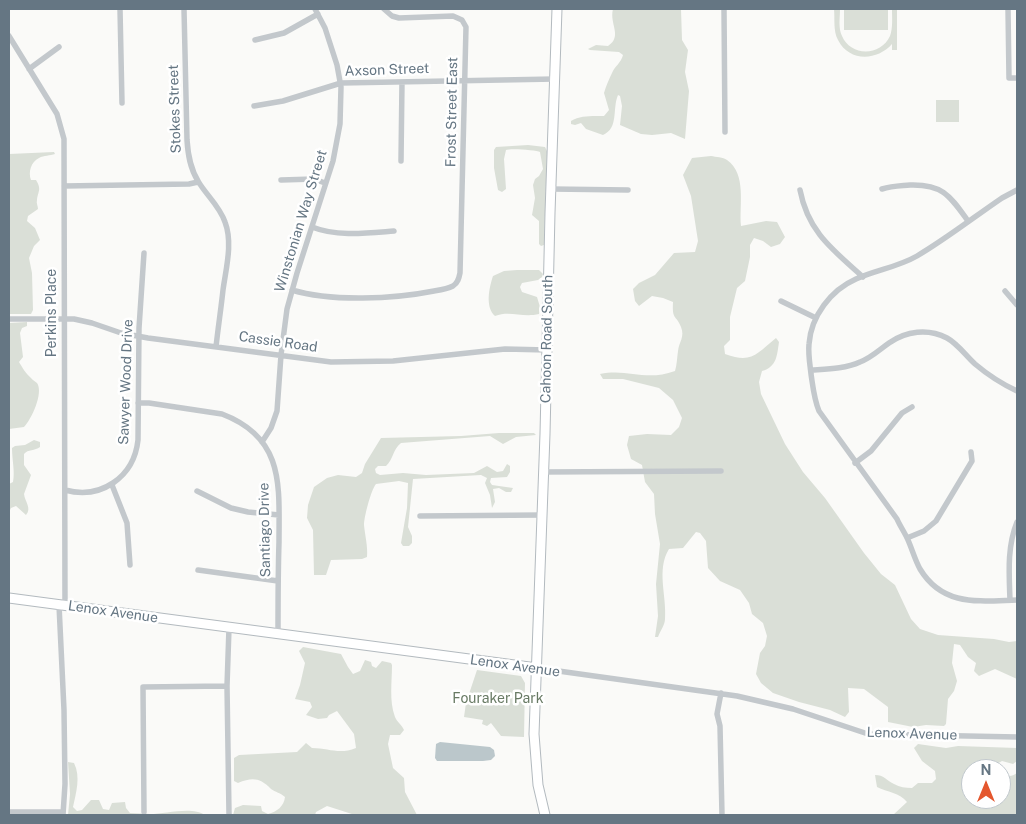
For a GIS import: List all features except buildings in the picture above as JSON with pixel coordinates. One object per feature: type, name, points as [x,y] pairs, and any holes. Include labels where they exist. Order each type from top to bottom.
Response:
[{"type":"main road","name":"Cahoon Road South","points":[[545,815],[535,763],[534,734],[538,668],[557,9]]},
{"type":"main road","name":"Lenox Avenue","points":[[9,598],[538,668]]},
{"type":"street","points":[[120,9],[122,103]]},
{"type":"street","name":"Stokes Street","points":[[184,9],[187,140],[192,169],[198,182],[217,206],[225,221],[228,235],[227,263],[216,347]]},
{"type":"street","name":"Frost Street East","points":[[292,290],[337,296],[380,297],[426,292],[454,285],[459,280],[466,27],[462,20],[454,16],[399,18],[392,16],[384,9]]},
{"type":"street","points":[[724,9],[725,132]]},
{"type":"street","points":[[1008,9],[1010,78],[1017,78]]},
{"type":"street","points":[[255,40],[284,33],[316,12]]},
{"type":"street","name":"Winstonian Way Street","points":[[262,442],[271,428],[277,411],[284,328],[292,290],[339,137],[341,83],[325,28],[316,12]]},
{"type":"street","name":"Perkins Place","points":[[9,36],[57,114],[62,131],[64,186],[65,490],[62,605],[65,784],[63,814]]},
{"type":"street","points":[[29,68],[60,47]]},
{"type":"street","name":"Axson Street","points":[[254,106],[283,101],[341,83],[555,79]]},
{"type":"street","points":[[401,161],[402,82]]},
{"type":"street","points":[[281,180],[314,179],[325,183]]},
{"type":"street","points":[[64,186],[189,184],[198,182]]},
{"type":"street","points":[[882,189],[892,186],[922,185],[936,188],[950,198],[968,221]]},
{"type":"street","points":[[551,189],[628,190]]},
{"type":"street","points":[[800,190],[805,208],[816,231],[822,239],[863,277]]},
{"type":"street","points":[[1017,190],[1002,198],[917,256],[845,285],[825,304],[816,318],[809,345],[814,395],[819,412],[897,519],[919,568],[928,580],[939,590],[965,601],[1017,600]]},
{"type":"street","points":[[312,227],[327,231],[346,232],[394,231]]},
{"type":"street","name":"Sawyer Wood Drive","points":[[112,485],[126,470],[135,456],[138,440],[139,336],[144,253]]},
{"type":"street","points":[[1005,291],[1017,306]]},
{"type":"street","points":[[781,301],[816,318]]},
{"type":"street","name":"Cassie Road","points":[[9,319],[64,318],[81,320],[122,333],[139,336],[331,362],[426,358],[505,349],[547,350]]},
{"type":"street","points":[[811,370],[857,364],[870,358],[899,337],[910,333],[926,332],[937,334],[952,341],[985,372],[1017,391]]},
{"type":"street","name":"Santiago Drive","points":[[138,403],[222,414],[254,433],[262,442],[272,461],[278,480],[278,634]]},
{"type":"street","points":[[855,463],[871,451],[902,413],[912,407]]},
{"type":"street","points":[[907,538],[924,531],[936,521],[972,461],[971,452]]},
{"type":"street","points":[[543,472],[721,471]]},
{"type":"street","points":[[65,490],[88,493],[112,485],[127,523],[130,565]]},
{"type":"street","points":[[197,491],[237,510],[278,515]]},
{"type":"street","points":[[420,516],[542,515]]},
{"type":"street","points":[[1010,600],[1009,567],[1011,543],[1017,522]]},
{"type":"street","points":[[198,570],[278,581]]},
{"type":"street","points":[[229,628],[229,814]]},
{"type":"street","name":"Lenox Avenue","points":[[538,668],[721,693],[772,703],[868,734],[1017,737]]},
{"type":"street","points":[[144,812],[143,687],[228,686]]},
{"type":"street","points":[[721,693],[718,714],[720,726],[722,815]]},
{"type":"street","points":[[9,812],[63,814]]},
{"type":"green space","points":[[613,9],[681,9],[682,40],[688,50],[685,72],[689,91],[685,139],[671,133],[641,134],[620,125],[622,106],[620,96],[618,95],[613,123],[608,132],[603,135],[586,129],[581,123],[571,124],[571,121],[587,116],[604,116],[609,110],[604,93],[612,73],[623,55],[619,52],[588,49],[596,45],[608,46],[615,38]]},
{"type":"green space","points":[[834,9],[840,9],[840,30],[846,43],[859,51],[866,51],[873,50],[886,43],[892,30],[892,9],[897,9],[897,50],[892,50],[892,44],[879,54],[871,56],[864,57],[849,52],[843,47],[836,36]]},
{"type":"green space","points":[[844,9],[888,9],[888,30],[844,30]]},
{"type":"green space","points":[[936,100],[959,100],[959,122],[936,122]]},
{"type":"green space","points":[[528,145],[545,147],[547,151],[544,245],[541,246],[539,244],[539,221],[532,215],[535,198],[533,185],[543,169],[540,152],[506,150],[504,159],[506,189],[502,192],[498,190],[494,168],[494,150],[496,147]]},
{"type":"green space","points":[[54,152],[55,154],[43,156],[36,160],[30,171],[31,180],[36,180],[39,188],[38,209],[28,216],[27,221],[35,228],[40,240],[34,246],[29,258],[32,273],[33,310],[31,314],[9,314],[9,154]]},
{"type":"green space","points":[[711,156],[727,160],[737,173],[741,190],[741,226],[766,221],[777,222],[785,237],[780,244],[771,247],[763,241],[754,238],[750,245],[750,257],[745,281],[737,288],[730,317],[730,340],[724,346],[725,354],[748,358],[758,353],[776,338],[779,342],[775,360],[771,367],[762,371],[759,382],[761,394],[785,444],[803,472],[825,498],[864,553],[881,574],[895,585],[911,619],[920,629],[938,635],[994,639],[1009,642],[1017,641],[1017,679],[995,669],[979,676],[974,671],[976,663],[968,657],[960,645],[954,644],[952,663],[957,681],[954,691],[948,699],[946,724],[944,726],[926,725],[913,727],[888,722],[888,707],[864,689],[848,688],[849,712],[845,717],[830,710],[773,693],[761,683],[756,674],[760,653],[765,646],[767,636],[763,623],[752,614],[749,603],[740,590],[720,581],[708,568],[706,541],[700,533],[696,532],[683,548],[669,549],[665,557],[663,574],[665,621],[658,637],[655,637],[658,616],[656,584],[660,544],[654,494],[645,482],[642,465],[631,459],[627,445],[629,436],[647,434],[671,435],[679,427],[682,418],[673,400],[659,388],[623,379],[603,379],[600,374],[655,375],[675,371],[682,331],[674,315],[673,302],[652,296],[639,306],[635,301],[633,289],[639,283],[655,275],[674,253],[695,252],[698,241],[691,196],[683,175],[692,158]]},
{"type":"green space","points":[[539,270],[543,274],[538,280],[522,283],[520,287],[522,292],[537,297],[540,307],[539,314],[500,314],[495,316],[489,303],[489,292],[493,276],[504,271]]},
{"type":"green space","points":[[27,322],[27,326],[22,328],[20,333],[23,357],[19,362],[27,375],[37,383],[39,387],[38,399],[30,419],[24,427],[9,429],[9,323]]},
{"type":"green space","points":[[534,433],[536,435],[516,437],[503,444],[490,436],[401,443],[386,466],[378,466],[375,469],[376,473],[380,475],[403,473],[426,475],[474,473],[487,466],[497,472],[503,471],[507,464],[510,466],[510,472],[507,477],[491,478],[490,482],[492,485],[513,488],[511,492],[506,492],[499,488],[493,489],[495,502],[492,508],[490,495],[485,483],[487,478],[481,475],[413,479],[408,527],[412,536],[412,543],[409,546],[403,546],[401,543],[407,508],[408,483],[399,481],[376,484],[364,521],[367,557],[362,559],[331,560],[326,575],[314,575],[313,530],[307,518],[308,505],[314,487],[327,478],[338,475],[356,477],[362,473],[365,464],[381,438]]},
{"type":"green space","points":[[34,440],[40,442],[40,447],[27,451],[24,454],[24,465],[31,475],[24,494],[28,512],[26,515],[16,506],[11,508],[9,512],[9,484],[13,482],[14,478],[12,448],[25,445]]},
{"type":"green space","points":[[303,647],[341,654],[353,674],[360,671],[365,660],[371,662],[372,666],[376,668],[382,661],[391,663],[393,711],[404,730],[400,735],[390,735],[388,744],[393,768],[404,778],[405,792],[417,815],[355,815],[327,806],[316,812],[315,815],[233,815],[235,808],[243,805],[261,806],[262,811],[268,814],[271,813],[282,806],[285,797],[260,781],[252,779],[238,783],[234,781],[234,758],[239,755],[297,752],[306,743],[312,748],[334,751],[356,748],[354,734],[337,711],[327,718],[318,719],[306,715],[312,707],[310,702],[295,699],[305,663],[299,651]]},
{"type":"green space","name":"Fouraker Park","points":[[477,670],[521,676],[525,683],[524,737],[501,736],[491,723],[487,726],[482,724],[483,720],[464,717],[466,703]]},
{"type":"green space","points":[[918,744],[946,748],[958,746],[1017,748],[1017,761],[1013,764],[1011,763],[1011,759],[961,759],[961,809],[1011,809],[1011,776],[1017,773],[1017,815],[893,815],[907,802],[897,795],[877,787],[875,775],[905,788],[912,788],[918,783],[932,783],[936,779],[935,771],[922,761],[914,748]]},
{"type":"green space","points":[[68,762],[74,763],[76,768],[77,785],[73,807],[77,811],[82,810],[91,800],[99,800],[103,809],[109,810],[112,803],[125,802],[126,808],[130,813],[150,814],[193,811],[205,815],[68,815],[70,794]]},
{"type":"shaded area","points":[[440,742],[490,747],[494,750],[495,756],[491,760],[483,761],[437,761],[435,758],[436,744]]}]
